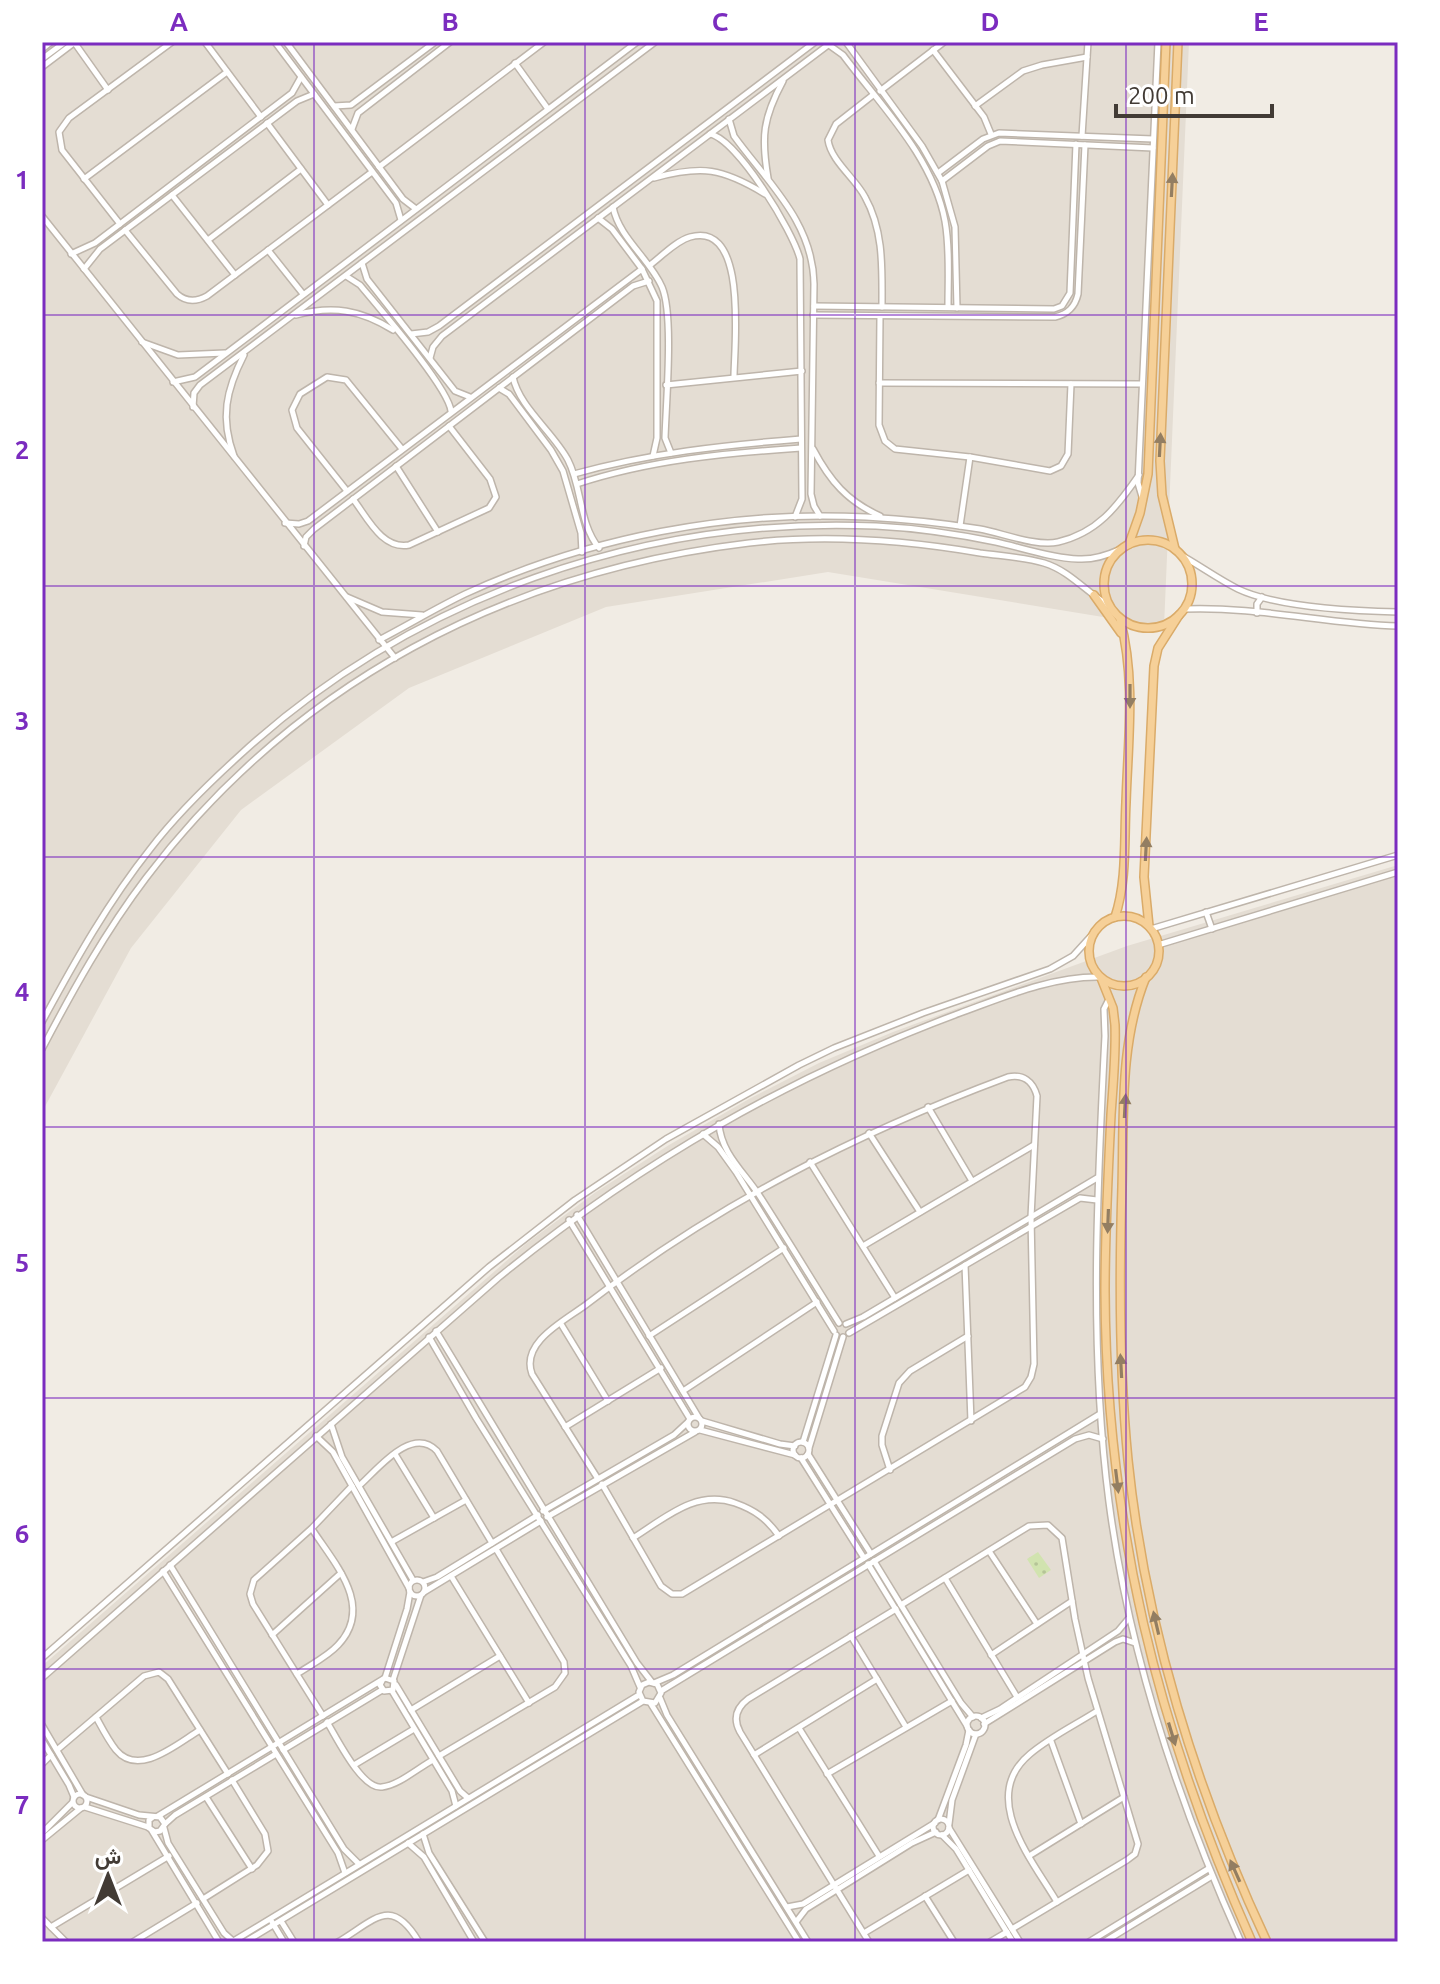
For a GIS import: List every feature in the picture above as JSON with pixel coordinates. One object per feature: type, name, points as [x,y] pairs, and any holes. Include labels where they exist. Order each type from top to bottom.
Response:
[{"type":"main road","points":[[1166,42],[1146,487],[1125,546],[1105,570],[1103,588],[1108,605],[1120,619],[1134,626],[1150,628],[1166,624],[1182,612]]},
{"type":"main road","points":[[1178,42],[1160,461],[1161,488],[1177,551],[1191,576],[1191,593],[1158,648],[1154,666],[1144,877],[1150,928],[1158,945],[1156,963],[1146,977],[1132,1016],[1128,1045],[1119,1287],[1122,1383],[1129,1469],[1145,1572],[1176,1703],[1228,1855],[1267,1942]]},
{"type":"main road","points":[[1146,487],[1161,488]]},
{"type":"main road","points":[[1125,546],[1153,540],[1177,551]]},
{"type":"main road","points":[[1094,595],[1126,644]]},
{"type":"main road","points":[[1115,917],[1124,855],[1130,708],[1126,644],[1120,619]]},
{"type":"main road","points":[[1150,928],[1133,917],[1115,917],[1102,923],[1093,934],[1089,954],[1092,966],[1101,977],[1110,998],[1115,1033],[1106,1323],[1117,1486],[1143,1629],[1184,1774],[1219,1869],[1252,1942]]},
{"type":"main road","points":[[1101,977],[1113,984],[1127,986],[1146,977]]},
{"type":"main road","points":[[1098,1196],[1108,1192]]},
{"type":"main road","points":[[1184,1774],[1192,1776],[1197,1770]]},
{"type":"main road","points":[[1192,1797],[1197,1791],[1205,1792]]},
{"type":"street","points":[[42,49],[51,42]]},
{"type":"street","points":[[42,59],[65,42]]},
{"type":"street","points":[[42,67],[75,42],[108,90]]},
{"type":"street","points":[[120,224],[62,150],[59,132],[65,121],[172,42]]},
{"type":"street","points":[[205,42],[261,117]]},
{"type":"street","points":[[275,42],[396,203],[401,220]]},
{"type":"street","points":[[286,42],[403,199],[416,209]]},
{"type":"street","points":[[334,106],[351,105],[435,42]]},
{"type":"street","points":[[352,130],[358,113],[450,42]]},
{"type":"street","points":[[379,167],[544,42]]},
{"type":"street","points":[[173,382],[193,378],[637,42]]},
{"type":"street","points":[[193,407],[193,397],[198,387],[655,42]]},
{"type":"street","points":[[411,334],[428,332],[815,42]]},
{"type":"street","points":[[880,91],[944,42]]},
{"type":"street","points":[[1082,136],[1088,42]]},
{"type":"street","points":[[1143,500],[1139,491],[1139,475],[1158,42]]},
{"type":"street","points":[[430,358],[435,343],[830,43],[873,95],[921,160],[932,181],[948,241],[948,307]]},
{"type":"street","points":[[839,51],[846,44],[922,146],[942,181],[957,241],[957,308]]},
{"type":"street","points":[[933,50],[986,121],[992,135]]},
{"type":"street","points":[[975,106],[1023,71],[1087,57]]},
{"type":"street","points":[[515,63],[548,109]]},
{"type":"street","points":[[84,179],[227,72]]},
{"type":"street","points":[[71,254],[95,243],[295,91],[301,77]]},
{"type":"street","points":[[768,179],[763,150],[764,127],[768,111],[785,77]]},
{"type":"street","points":[[295,91],[301,98]]},
{"type":"street","points":[[84,269],[95,253],[125,230],[301,98],[314,94]]},
{"type":"street","points":[[873,95],[836,124],[828,140],[830,150],[861,190],[874,216],[882,257],[882,307]]},
{"type":"street","points":[[351,105],[353,111],[358,113]]},
{"type":"street","points":[[729,119],[734,136],[793,213],[806,238],[813,266],[812,499],[820,517]]},
{"type":"street","points":[[267,123],[328,205]]},
{"type":"street","points":[[938,173],[992,135],[1004,132],[1153,139]]},
{"type":"street","points":[[709,134],[726,141],[766,195],[792,234],[800,259],[802,499],[795,517]]},
{"type":"street","points":[[1048,143],[1049,134]]},
{"type":"street","points":[[726,141],[729,136],[734,136]]},
{"type":"street","points":[[942,181],[996,142],[1153,148]]},
{"type":"street","points":[[814,306],[1054,309],[1062,306],[1069,296],[1076,144]]},
{"type":"street","points":[[813,315],[1055,317],[1066,313],[1077,298],[1085,145]]},
{"type":"street","points":[[208,240],[301,169]]},
{"type":"street","points":[[649,180],[685,170],[711,170],[738,178],[766,195]]},
{"type":"street","points":[[125,230],[174,291],[186,300],[203,298],[372,172]]},
{"type":"street","points":[[172,195],[235,275]]},
{"type":"street","points":[[396,203],[403,199]]},
{"type":"street","points":[[613,207],[618,223],[650,265],[666,299],[666,443],[671,453]]},
{"type":"street","points":[[942,210],[951,208]]},
{"type":"street","points":[[42,216],[395,658]]},
{"type":"street","points":[[598,218],[610,226],[642,269],[657,301],[657,443],[653,456]]},
{"type":"street","points":[[650,265],[689,237],[707,237],[722,249],[734,276],[734,377]]},
{"type":"street","points":[[541,249],[547,257]]},
{"type":"street","points":[[268,250],[303,294]]},
{"type":"street","points":[[362,263],[365,275],[457,393],[471,397]]},
{"type":"street","points":[[1071,267],[1079,268]]},
{"type":"street","points":[[285,523],[308,521],[642,269]]},
{"type":"street","points":[[357,282],[365,275]]},
{"type":"street","points":[[345,276],[357,282],[398,333],[448,399],[451,412]]},
{"type":"street","points":[[304,547],[306,537],[314,529],[633,286],[649,281]]},
{"type":"street","points":[[852,307],[852,315]]},
{"type":"street","points":[[911,307],[911,316]]},
{"type":"street","points":[[1004,316],[1005,308]]},
{"type":"street","points":[[292,316],[341,309],[370,317],[398,333]]},
{"type":"street","points":[[880,316],[879,425],[889,446],[1042,471],[1057,469],[1067,459],[1069,450],[1071,384]]},
{"type":"street","points":[[428,332],[435,343]]},
{"type":"street","points":[[140,341],[178,355],[226,353]]},
{"type":"street","points":[[235,461],[225,411],[231,383],[246,351]]},
{"type":"street","points":[[666,385],[802,371]]},
{"type":"street","points":[[347,491],[295,425],[292,410],[300,394],[327,377],[346,380],[402,449]]},
{"type":"street","points":[[513,377],[516,389],[565,453],[591,536],[599,548]]},
{"type":"street","points":[[193,378],[198,387]]},
{"type":"street","points":[[879,383],[1142,384]]},
{"type":"street","points":[[499,388],[511,398],[560,464],[582,538],[582,552]]},
{"type":"street","points":[[448,399],[457,393]]},
{"type":"street","points":[[353,499],[384,539],[393,545],[409,545],[489,508],[496,497],[490,479],[449,426]]},
{"type":"street","points":[[574,474],[671,453],[801,439]]},
{"type":"street","points":[[657,443],[666,443]]},
{"type":"street","points":[[811,445],[825,472],[841,492],[865,509],[885,518]]},
{"type":"street","points":[[577,484],[631,469],[684,460],[801,448]]},
{"type":"street","points":[[960,526],[970,457]]},
{"type":"street","points":[[396,466],[438,532]]},
{"type":"street","points":[[379,640],[503,579],[582,552],[696,525],[795,517],[885,518],[960,526],[1039,543],[1057,542],[1095,527],[1115,510],[1139,475]]},
{"type":"street","points":[[802,499],[806,502],[812,499]]},
{"type":"street","points":[[308,521],[314,529]]},
{"type":"street","points":[[42,1022],[72,964],[102,916],[169,826],[258,738],[299,705],[385,647],[429,623],[517,584],[613,552],[688,536],[773,527],[842,524],[931,531],[1085,559],[1104,556],[1125,546]]},
{"type":"street","points":[[582,538],[586,540],[591,536]]},
{"type":"street","points":[[42,1049],[98,947],[162,858],[211,802],[257,758],[356,681],[479,613],[562,581],[643,559],[785,539],[847,539],[933,545],[1045,563],[1064,572],[1108,605]]},
{"type":"street","points":[[1038,551],[1039,543]]},
{"type":"street","points":[[1016,558],[1019,547]]},
{"type":"street","points":[[1177,551],[1240,589],[1262,597],[1398,612]]},
{"type":"street","points":[[342,594],[382,612],[427,614]]},
{"type":"street","points":[[1257,613],[1257,604],[1262,597]]},
{"type":"street","points":[[1182,612],[1223,609],[1316,621],[1398,626]]},
{"type":"street","points":[[348,670],[356,681]]},
{"type":"street","points":[[1150,928],[1398,855]]},
{"type":"street","points":[[1158,945],[1398,872]]},
{"type":"street","points":[[1206,912],[1212,929]]},
{"type":"street","points":[[42,1658],[489,1267],[554,1214],[666,1139],[759,1086],[856,1039],[1050,969],[1073,956],[1093,934]]},
{"type":"street","points":[[1050,969],[1054,982]]},
{"type":"street","points":[[42,1678],[429,1337],[569,1220],[719,1124],[861,1052],[1054,982],[1101,977]]},
{"type":"street","points":[[997,987],[1001,999]]},
{"type":"street","points":[[1110,998],[1104,1013],[1096,1289],[1101,1413],[1112,1519],[1135,1644],[1167,1753],[1208,1869],[1241,1942]]},
{"type":"street","points":[[1008,1077],[1025,1078],[1032,1084],[1037,1096],[1031,1217],[1034,1364],[1031,1377],[1018,1393],[686,1593],[668,1593],[661,1586],[602,1480],[532,1374],[529,1363],[534,1347],[610,1286],[682,1236],[753,1193],[869,1133],[1008,1077]]},
{"type":"street","points":[[759,1086],[760,1094],[767,1098]]},
{"type":"street","points":[[735,1099],[741,1105],[742,1112]]},
{"type":"street","points":[[928,1107],[972,1181]]},
{"type":"street","points":[[569,1220],[661,1368],[689,1421],[689,1429],[798,1456],[808,1451],[842,1324],[732,1160],[721,1137],[719,1124]]},
{"type":"street","points":[[869,1133],[920,1212]]},
{"type":"street","points":[[703,1134],[718,1147],[753,1193],[817,1302],[840,1334]]},
{"type":"street","points":[[863,1246],[1034,1145]]},
{"type":"street","points":[[810,1162],[895,1298]]},
{"type":"street","points":[[842,1324],[895,1298],[1098,1178]]},
{"type":"street","points":[[840,1334],[1080,1198],[1098,1196]]},
{"type":"street","points":[[577,1215],[701,1420],[698,1431],[602,1480]]},
{"type":"street","points":[[649,1336],[784,1248]]},
{"type":"street","points":[[965,1265],[971,1421]]},
{"type":"street","points":[[683,1391],[817,1302]]},
{"type":"street","points":[[561,1324],[608,1401]]},
{"type":"street","points":[[840,1334],[842,1324]]},
{"type":"street","points":[[436,1331],[542,1516]]},
{"type":"street","points":[[890,1470],[882,1436],[899,1383],[910,1371],[968,1336]]},
{"type":"street","points":[[429,1337],[492,1442],[600,1609],[653,1682],[667,1715],[808,1942]]},
{"type":"street","points":[[565,1427],[661,1368]]},
{"type":"street","points":[[351,1388],[354,1395],[360,1398]]},
{"type":"street","points":[[413,1580],[423,1582],[464,1564],[674,1435],[689,1421],[701,1420],[795,1446],[803,1442],[820,1403]]},
{"type":"street","points":[[329,1407],[336,1409],[339,1416]]},
{"type":"street","points":[[935,1520],[1101,1413]]},
{"type":"street","points":[[331,1424],[356,1486]]},
{"type":"street","points":[[640,1687],[673,1675],[1075,1439],[1089,1435],[1103,1439]]},
{"type":"street","points":[[316,1436],[333,1452],[356,1486],[409,1590],[416,1596],[451,1576],[464,1564]]},
{"type":"street","points":[[492,1442],[498,1438]]},
{"type":"street","points":[[416,1441],[433,1446],[565,1667],[560,1683],[436,1758],[379,1788],[367,1784],[354,1765],[251,1599],[252,1584],[356,1486],[405,1446],[416,1441]]},
{"type":"street","points":[[803,1442],[952,1701],[968,1728],[976,1734]]},
{"type":"street","points":[[795,1446],[798,1456],[869,1559]]},
{"type":"street","points":[[395,1454],[434,1518]]},
{"type":"street","points":[[633,1538],[694,1501],[709,1498],[725,1499],[754,1510],[766,1519],[779,1536]]},
{"type":"street","points":[[393,1541],[466,1500]]},
{"type":"street","points":[[377,1522],[393,1541],[413,1580],[382,1690]]},
{"type":"street","points":[[869,1942],[754,1755],[736,1722],[737,1711],[743,1702],[1029,1526],[1042,1524],[1054,1528],[1062,1538],[1084,1658],[1138,1840],[1135,1854],[990,1942]]},
{"type":"street","points":[[297,1674],[332,1651],[345,1637],[354,1604],[350,1588],[312,1528]]},
{"type":"street","points":[[989,1551],[1037,1624]]},
{"type":"street","points":[[170,1565],[283,1750],[338,1853],[345,1873]]},
{"type":"street","points":[[163,1571],[276,1754],[344,1849],[367,1868]]},
{"type":"street","points":[[272,1635],[341,1573]]},
{"type":"street","points":[[451,1576],[529,1703]]},
{"type":"street","points":[[945,1578],[1017,1698]]},
{"type":"street","points":[[423,1582],[392,1691],[414,1729],[468,1798]]},
{"type":"street","points":[[991,1655],[1072,1601]]},
{"type":"street","points":[[651,1704],[798,1602]]},
{"type":"street","points":[[898,1607],[961,1703],[973,1717],[983,1721]]},
{"type":"street","points":[[600,1609],[640,1687],[641,1698]]},
{"type":"street","points":[[983,1721],[1084,1658],[1118,1631],[1129,1617]]},
{"type":"street","points":[[204,1638],[211,1634]]},
{"type":"street","points":[[851,1636],[906,1727]]},
{"type":"street","points":[[983,1721],[1084,1658],[1119,1640],[1135,1644]]},
{"type":"street","points":[[411,1710],[500,1656]]},
{"type":"street","points":[[57,1750],[144,1676],[159,1672],[168,1679],[228,1774]]},
{"type":"street","points":[[229,1678],[236,1674]]},
{"type":"street","points":[[384,1679],[394,1682],[411,1710],[454,1795],[456,1806]]},
{"type":"street","points":[[283,1750],[384,1679]]},
{"type":"street","points":[[754,1755],[877,1679]]},
{"type":"street","points":[[392,1691],[382,1690],[279,1743],[149,1820],[151,1829],[169,1856],[232,1942],[272,1922],[281,1921],[641,1698]]},
{"type":"street","points":[[641,1698],[651,1704],[799,1942]]},
{"type":"street","points":[[827,1774],[952,1701]]},
{"type":"street","points":[[1057,1902],[1011,1820],[1009,1789],[1023,1761],[1098,1711]]},
{"type":"street","points":[[96,1717],[116,1750],[137,1761],[153,1758],[200,1730]]},
{"type":"street","points":[[973,1717],[968,1721],[964,1750],[936,1822],[939,1834],[953,1845],[1020,1942]]},
{"type":"street","points":[[976,1734],[982,1732],[983,1721]]},
{"type":"street","points":[[42,1725],[84,1796],[83,1808],[42,1840]]},
{"type":"street","points":[[799,1728],[879,1856]]},
{"type":"street","points":[[354,1765],[414,1729]]},
{"type":"street","points":[[786,1907],[803,1904],[912,1843],[939,1834],[949,1826],[952,1800],[976,1734]]},
{"type":"street","points":[[42,1740],[77,1808],[138,1822],[160,1831],[206,1797],[276,1754]]},
{"type":"street","points":[[1051,1741],[1081,1824]]},
{"type":"street","points":[[42,1764],[51,1755]]},
{"type":"street","points":[[245,1942],[361,1863],[531,1764]]},
{"type":"street","points":[[133,1942],[252,1869],[266,1857],[267,1839],[232,1780]]},
{"type":"street","points":[[42,1833],[73,1800],[84,1796],[139,1815],[155,1816],[164,1826],[168,1843],[219,1942]]},
{"type":"street","points":[[206,1797],[252,1869]]},
{"type":"street","points":[[1029,1856],[1124,1797]]},
{"type":"street","points":[[722,1819],[729,1815]]},
{"type":"street","points":[[796,1922],[803,1911],[879,1856],[936,1822],[945,1820],[1013,1942]]},
{"type":"street","points":[[423,1834],[429,1853],[485,1942]]},
{"type":"street","points":[[408,1843],[424,1857],[474,1942]]},
{"type":"street","points":[[51,1927],[169,1856]]},
{"type":"street","points":[[1089,1942],[1208,1869]]},
{"type":"street","points":[[864,1933],[969,1870]]},
{"type":"street","points":[[1104,1942],[1212,1876]]},
{"type":"street","points":[[925,1896],[954,1942]]},
{"type":"street","points":[[455,1910],[462,1906]]},
{"type":"street","points":[[338,1942],[347,1940],[378,1918],[392,1915],[405,1921],[419,1942]]},
{"type":"street","points":[[42,1918],[66,1942]]},
{"type":"street","points":[[281,1921],[294,1942]]},
{"type":"street","points":[[272,1922],[284,1942]]},
{"type":"shaded area","points":[[42,42],[1189,42],[1164,627],[828,572],[606,607],[409,688],[241,810],[131,948],[42,1112]]},
{"type":"shaded area","points":[[1398,865],[1398,1942],[42,1942],[42,1666],[527,1243],[596,1192],[669,1145],[819,1063],[893,1032],[1127,946]]},
{"type":"green space","points":[[1038,1552],[1051,1570],[1039,1578],[1027,1559]]}]
